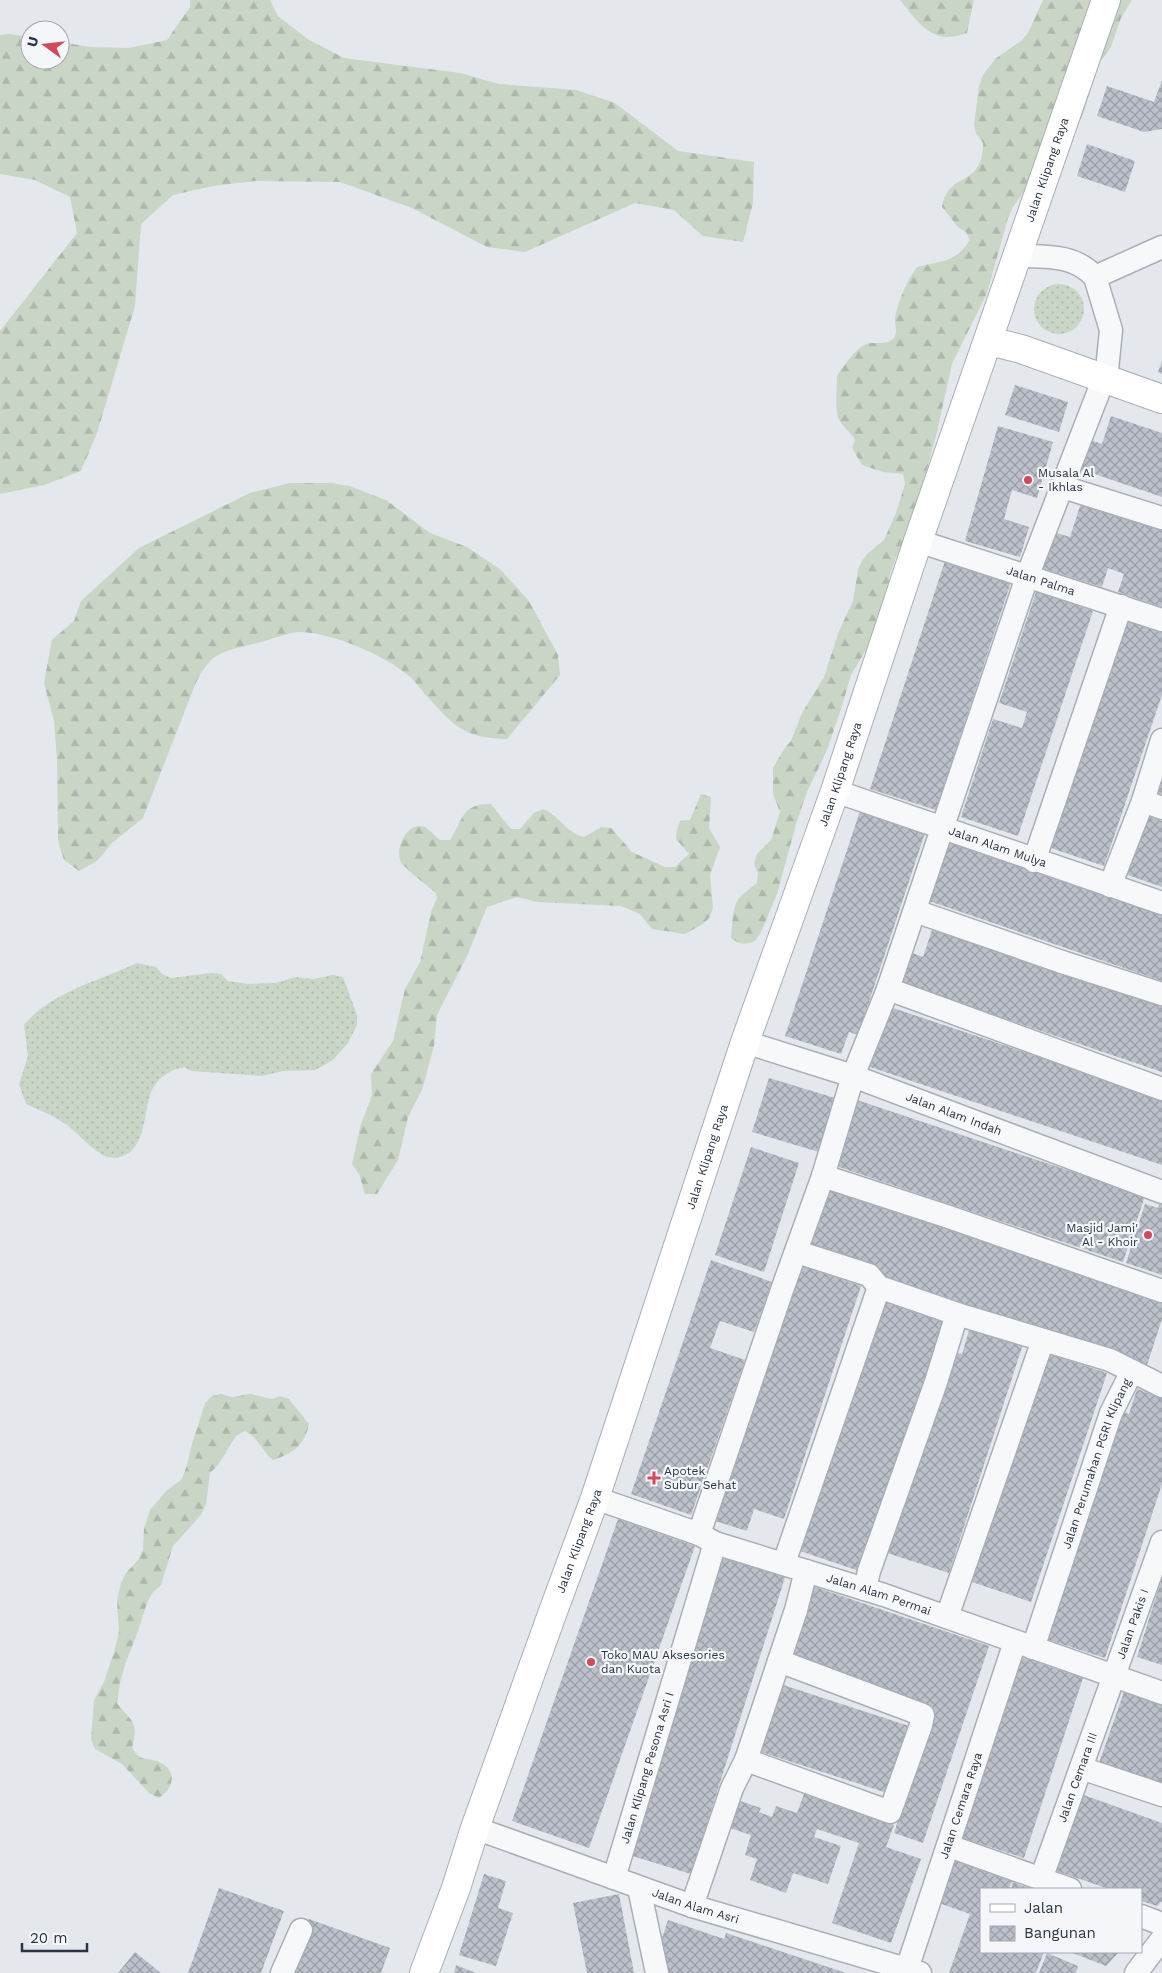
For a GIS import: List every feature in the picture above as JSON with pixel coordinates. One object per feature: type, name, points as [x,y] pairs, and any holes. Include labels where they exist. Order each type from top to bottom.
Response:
[{"type":"main road","name":"Jalan Klipang Raya","points":[[424,1973],[595,1498],[745,1042],[835,791],[918,541],[1106,0]]},
{"type":"main road","points":[[989,341],[1020,349],[1162,399]]},
{"type":"street","points":[[1094,276],[1162,247]]},
{"type":"street","points":[[707,1538],[782,1290],[823,1176],[853,1076],[888,989],[1027,577],[1107,370],[1111,330],[1094,276],[1078,262],[1054,258],[1018,256]]},
{"type":"street","points":[[1063,487],[1162,518]]},
{"type":"street","name":"Jalan Palma","points":[[918,541],[1162,620]]},
{"type":"street","points":[[1034,860],[1121,606]]},
{"type":"street","points":[[1110,886],[1152,804],[1162,740]]},
{"type":"street","name":"Jalan Alam Mulya","points":[[835,791],[1162,904]]},
{"type":"street","points":[[915,911],[1065,963],[1162,994]]},
{"type":"street","points":[[888,989],[1162,1089]]},
{"type":"street","name":"Jalan Alam Indah","points":[[745,1042],[853,1076],[1162,1192]]},
{"type":"street","points":[[823,1176],[946,1216],[1162,1291]]},
{"type":"street","name":"Jalan Perumahan PGRI Klipang","points":[[797,1252],[869,1275],[879,1287],[957,1314],[1110,1360],[1132,1371],[1111,1413],[1024,1645]]},
{"type":"street","points":[[784,1563],[879,1287]]},
{"type":"street","points":[[865,1589],[869,1571],[936,1382],[957,1314]]},
{"type":"street","points":[[947,1617],[1043,1340]]},
{"type":"street","points":[[1132,1371],[1161,1382]]},
{"type":"street","name":"Jalan Alam Permai","points":[[595,1498],[707,1538],[947,1617],[1162,1693]]},
{"type":"street","name":"Jalan Klipang Pesona Asri I","points":[[614,1878],[707,1538]]},
{"type":"street","name":"Jalan Pakis I","points":[[1114,1676],[1162,1542]]},
{"type":"street","points":[[692,1906],[732,1788],[746,1760],[796,1610],[806,1571]]},
{"type":"street","name":"Jalan Cemara Raya","points":[[914,1971],[949,1846],[1024,1645]]},
{"type":"street","points":[[746,1760],[890,1812],[921,1725],[923,1715],[779,1661]]},
{"type":"street","name":"Jalan Cemara III","points":[[1042,1879],[1114,1676]]},
{"type":"street","points":[[1081,1768],[1162,1795]]},
{"type":"street","name":"Jalan Alam Asri","points":[[475,1828],[692,1906],[914,1971]]},
{"type":"street","points":[[949,1846],[1067,1888]]},
{"type":"street","points":[[639,1888],[657,1973]]},
{"type":"street","points":[[1142,1916],[1162,1924]]},
{"type":"street","points":[[282,1973],[301,1930]]},
{"type":"street","points":[[1136,1973],[1162,1939]]},
{"type":"green space","points":[[190,0],[270,0],[278,16],[309,40],[344,58],[460,73],[499,84],[576,90],[615,103],[678,151],[754,162],[753,203],[743,242],[703,236],[674,210],[635,203],[525,252],[487,247],[412,208],[340,182],[255,181],[213,186],[173,195],[141,224],[135,306],[97,433],[81,471],[44,485],[0,494],[0,331],[77,233],[70,197],[35,180],[0,174],[0,35],[20,36],[20,70],[70,70],[70,44],[90,47],[129,48],[167,40],[190,7]]},
{"type":"green space","points":[[900,0],[974,0],[967,33],[945,37],[936,35],[921,24]]},
{"type":"green space","points":[[1043,0],[1132,0],[1121,18],[1111,47],[1098,64],[1083,115],[1074,133],[1025,190],[1008,218],[987,293],[952,364],[936,436],[911,527],[896,557],[889,577],[889,601],[878,619],[867,648],[851,675],[827,750],[807,792],[777,894],[761,932],[755,941],[745,944],[739,943],[731,938],[736,905],[741,896],[757,883],[758,873],[754,864],[757,854],[771,840],[780,812],[773,794],[773,768],[791,741],[802,713],[824,677],[839,631],[853,601],[858,570],[868,553],[884,540],[896,513],[905,484],[903,474],[883,472],[862,465],[852,448],[855,440],[838,417],[836,403],[837,376],[850,358],[862,346],[870,343],[886,343],[895,336],[895,317],[899,304],[906,285],[917,267],[953,257],[965,248],[970,240],[966,232],[958,227],[942,207],[945,196],[951,188],[972,174],[981,157],[983,143],[976,133],[974,125],[979,86],[983,75],[995,59],[1021,41],[1028,33]]},
{"type":"green space","points":[[1064,284],[1077,291],[1083,299],[1083,319],[1077,327],[1069,333],[1054,334],[1041,327],[1035,319],[1034,304],[1041,291],[1049,285]]},
{"type":"green space","points":[[290,483],[330,483],[349,486],[386,500],[430,533],[467,547],[501,570],[529,601],[558,655],[560,675],[507,739],[492,738],[479,736],[451,722],[411,678],[399,668],[358,647],[328,636],[296,632],[226,651],[212,659],[195,685],[143,818],[112,843],[97,861],[79,871],[64,860],[58,841],[57,759],[54,721],[44,683],[52,640],[74,621],[81,601],[139,548],[250,493]]},
{"type":"green space","points":[[701,794],[711,797],[709,828],[720,847],[710,875],[713,907],[710,917],[703,924],[685,934],[652,929],[640,914],[621,906],[537,902],[517,897],[487,907],[467,956],[437,1015],[434,1046],[422,1090],[408,1117],[398,1160],[377,1194],[365,1194],[359,1174],[352,1164],[361,1124],[372,1096],[371,1074],[393,1041],[405,989],[420,962],[431,912],[437,898],[436,893],[401,862],[399,850],[408,831],[419,826],[425,827],[440,840],[450,840],[464,814],[474,806],[481,804],[491,804],[511,829],[520,829],[534,813],[543,809],[554,815],[572,832],[584,837],[601,827],[611,828],[632,852],[665,867],[675,867],[689,854],[676,839],[680,821],[690,820]]},
{"type":"green space","points":[[137,963],[156,967],[162,974],[171,978],[211,973],[221,974],[228,981],[247,984],[276,983],[295,977],[314,979],[333,975],[343,977],[357,1015],[357,1025],[348,1043],[333,1060],[315,1070],[283,1071],[262,1076],[192,1071],[184,1067],[169,1072],[157,1082],[152,1090],[137,1144],[130,1152],[120,1157],[107,1157],[62,1122],[26,1104],[19,1084],[28,1056],[24,1025],[48,1004],[76,988]]},
{"type":"green space","points":[[221,1394],[232,1397],[251,1394],[272,1399],[280,1396],[289,1399],[309,1424],[304,1438],[297,1448],[273,1460],[257,1440],[245,1431],[236,1436],[218,1465],[210,1473],[206,1504],[201,1515],[173,1546],[161,1585],[153,1592],[147,1603],[120,1682],[117,1703],[133,1722],[135,1732],[132,1748],[135,1752],[140,1757],[165,1765],[171,1774],[171,1784],[159,1798],[149,1793],[122,1764],[95,1749],[91,1739],[94,1700],[104,1682],[119,1632],[117,1601],[121,1583],[126,1573],[139,1559],[143,1549],[144,1529],[150,1510],[166,1491],[182,1479],[205,1403],[212,1396]]},
{"type":"building","points":[[1162,80],[1162,129],[1144,132],[1097,116],[1107,86],[1154,102]]},
{"type":"building","points":[[1087,144],[1135,161],[1125,192],[1077,176]]},
{"type":"building","points":[[1162,361],[1162,374],[1158,372]]},
{"type":"building","points":[[1015,385],[1068,402],[1059,432],[1005,415]]},
{"type":"building","points":[[1111,416],[1162,433],[1162,497],[1077,468],[1087,439],[1102,444]]},
{"type":"building","points":[[998,426],[1053,442],[1037,498],[1012,490],[1004,519],[1029,527],[1020,557],[965,541]]},
{"type":"building","points":[[1081,503],[1162,529],[1162,607],[1118,592],[1124,574],[1108,568],[1102,587],[1042,568],[1053,532],[1070,537]]},
{"type":"building","points":[[945,561],[1011,582],[936,810],[870,789]]},
{"type":"building","points":[[1037,589],[1093,611],[1018,836],[961,817],[993,719],[1022,728],[1027,712],[999,703]]},
{"type":"building","points":[[1122,618],[1162,631],[1162,695],[1104,866],[1045,846]]},
{"type":"building","points":[[1162,761],[1162,795],[1150,792]]},
{"type":"building","points":[[860,811],[925,833],[858,1035],[849,1032],[841,1054],[785,1036]]},
{"type":"building","points":[[1145,815],[1162,821],[1162,887],[1125,874]]},
{"type":"building","points":[[946,840],[1162,914],[1162,981],[926,900]]},
{"type":"building","points":[[933,927],[1162,1006],[1162,1072],[896,982],[907,951],[923,957]]},
{"type":"building","points":[[887,1006],[1162,1098],[1162,1165],[867,1066]]},
{"type":"building","points":[[769,1078],[835,1098],[819,1152],[752,1132]]},
{"type":"building","points":[[857,1100],[1145,1196],[1123,1262],[836,1166]]},
{"type":"building","points":[[751,1147],[799,1163],[764,1272],[715,1255]]},
{"type":"building","points":[[828,1185],[1162,1297],[1162,1319],[1147,1365],[806,1250]]},
{"type":"building","name":"Masjid Jami' Al - Khoir","points":[[1160,1200],[1162,1200],[1162,1275],[1126,1263],[1145,1204],[1158,1208]]},
{"type":"building","points":[[711,1260],[772,1282],[754,1332],[720,1321],[710,1348],[745,1360],[691,1515],[631,1494]]},
{"type":"building","points":[[800,1265],[861,1286],[784,1519],[754,1509],[747,1531],[715,1521]]},
{"type":"building","points":[[884,1298],[946,1318],[862,1572],[800,1551]]},
{"type":"building","points":[[970,1327],[1023,1344],[949,1573],[887,1553],[953,1352],[962,1354]]},
{"type":"building","points":[[1049,1354],[1107,1373],[1031,1602],[969,1581]]},
{"type":"building","points":[[1137,1389],[1162,1398],[1162,1484],[1105,1658],[1043,1638],[1118,1410],[1129,1414]]},
{"type":"building","points":[[618,1519],[695,1546],[589,1848],[512,1821]]},
{"type":"building","points":[[721,1556],[787,1571],[691,1874],[626,1854]]},
{"type":"building","points":[[1162,1578],[1162,1665],[1137,1657]]},
{"type":"building","points":[[812,1586],[989,1646],[923,1843],[894,1833],[902,1808],[899,1807],[933,1707],[788,1658]]},
{"type":"building","points":[[1022,1657],[1083,1678],[1024,1858],[962,1838]]},
{"type":"building","points":[[777,1683],[909,1726],[887,1793],[755,1750]]},
{"type":"building","points":[[1124,1692],[1162,1705],[1162,1785],[1099,1763]]},
{"type":"building","points":[[1078,1793],[1162,1823],[1162,1901],[1157,1906],[1142,1901],[1142,1888],[1106,1888],[1051,1869]]},
{"type":"building","points":[[804,1794],[894,1825],[886,1847],[921,1859],[891,1943],[832,1923],[859,1843],[817,1829],[814,1837],[841,1846],[828,1884],[793,1873],[786,1893],[750,1880],[757,1859],[745,1855],[751,1835],[730,1828],[740,1801],[761,1808],[759,1812],[772,1817],[776,1806],[797,1813]]},
{"type":"building","points":[[948,1858],[1012,1881],[1009,1888],[980,1888],[980,1953],[1044,1953],[1036,1973],[949,1973],[970,1914],[933,1901]]},
{"type":"building","points":[[484,1874],[506,1881],[498,1908],[513,1913],[496,1966],[459,1955]]},
{"type":"building","points":[[1013,1882],[1028,1888],[1011,1888]]},
{"type":"building","points":[[219,1888],[284,1911],[261,1973],[188,1973]]},
{"type":"building","points":[[619,1894],[634,1973],[587,1973],[573,1903]]},
{"type":"building","points":[[309,1919],[390,1948],[381,1973],[290,1973]]},
{"type":"building","points":[[668,1920],[724,1939],[726,1933],[846,1973],[665,1973],[660,1944]]},
{"type":"building","points":[[135,1952],[161,1973],[118,1973]]},
{"type":"building","points":[[1047,1953],[1078,1966],[1076,1973],[1039,1973]]},
{"type":"building","points":[[1073,1953],[1118,1953],[1106,1966]]},
{"type":"building","points":[[456,1965],[476,1973],[454,1973]]},
{"type":"place","name":"Musala Al - Ikhlas","points":[[1028,480]]},
{"type":"place","name":"Masjid Jami' Al - Khoir","points":[[1148,1235]]},
{"type":"place","name":"Apotek Subur Sehat","points":[[654,1478]]},
{"type":"place","name":"Toko MAU Aksesories dan Kuota","points":[[591,1662]]}]
